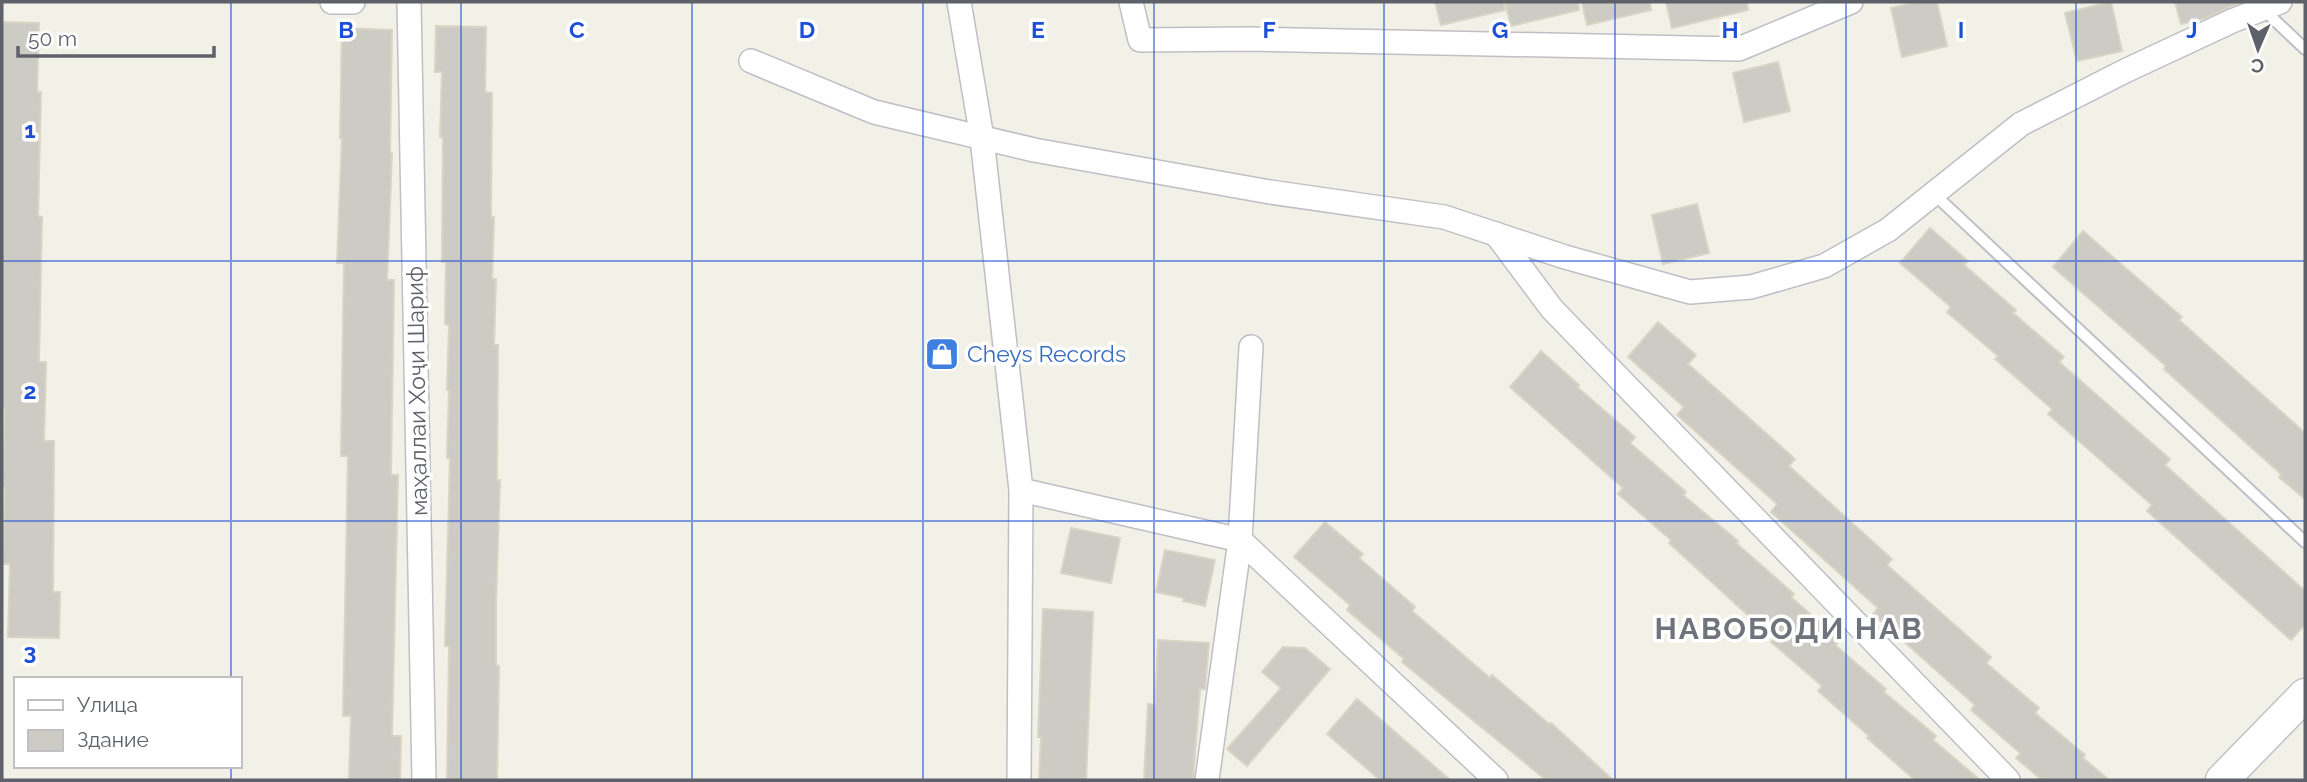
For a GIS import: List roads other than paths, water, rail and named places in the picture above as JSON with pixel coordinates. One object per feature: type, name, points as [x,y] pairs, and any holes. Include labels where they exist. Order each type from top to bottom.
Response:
[{"type":"street","points":[[332,2],[354,2]]},
{"type":"street","name":"маҳаллаи Хоҷи Шариф","points":[[409,2],[424,780]]},
{"type":"street","points":[[959,2],[982,138],[1021,490],[1019,780]]},
{"type":"street","points":[[1131,2],[1140,40],[1251,39],[1739,49],[1851,2]]},
{"type":"street","points":[[751,61],[874,111],[982,138],[1034,150],[1270,192],[1444,217],[1565,257],[1690,292],[1751,287],[1824,266],[1888,230],[2021,124],[2125,71],[2271,5]]},
{"type":"street","points":[[1496,234],[1552,309],[2008,780]]},
{"type":"street","points":[[1207,780],[1240,540],[1251,347]]},
{"type":"street","points":[[1021,490],[1240,540],[1496,780]]},
{"type":"street","points":[[2222,780],[2305,695]]},
{"type":"lane","points":[[2271,5],[2305,50]]},
{"type":"lane","points":[[1934,194],[2305,542]]},
{"type":"place","name":"Cheys Records","points":[[942,354]]},
{"type":"district","name":"НАВОБОДИ НАВ","points":[[1789,629]]}]
